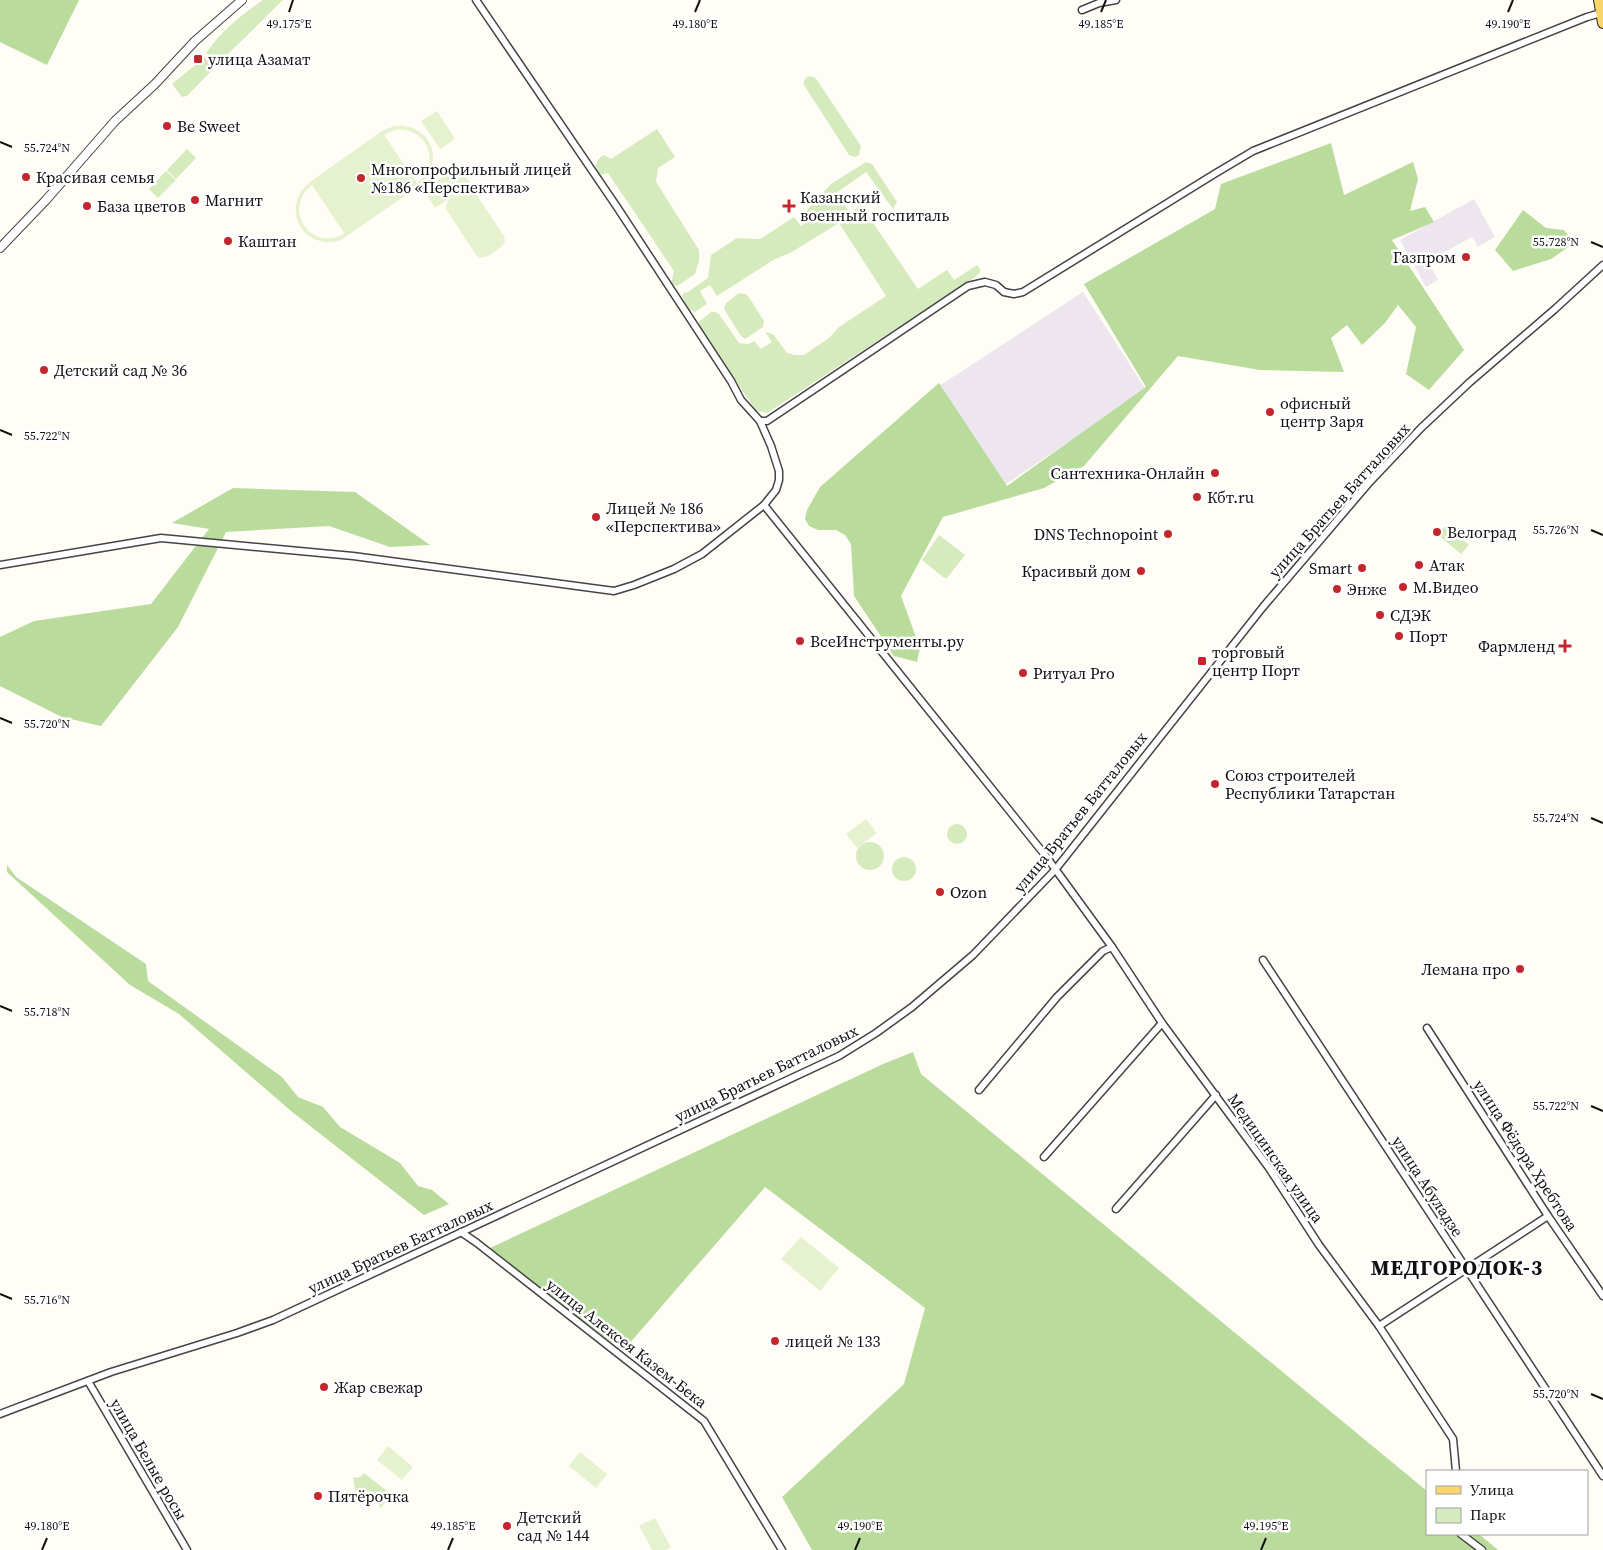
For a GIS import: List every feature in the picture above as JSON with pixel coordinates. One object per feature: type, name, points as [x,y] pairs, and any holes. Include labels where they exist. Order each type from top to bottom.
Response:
[{"type":"main road","points":[[1599,0],[1602,18]]},
{"type":"street","points":[[0,248],[46,200],[115,121],[155,84],[195,42],[242,0]]},
{"type":"street","points":[[0,565],[161,538],[353,556],[614,591],[674,569],[702,554],[764,505],[776,490],[779,470],[760,421],[741,400],[731,381],[617,206],[476,0]]},
{"type":"street","points":[[1082,10],[1099,2],[1116,0]]},
{"type":"street","points":[[760,421],[767,422],[968,286],[986,282],[1004,292],[1014,294],[1023,292],[1253,151],[1580,20],[1602,18]]},
{"type":"street","name":"улица Братьев Батталовых","points":[[0,1414],[111,1372],[273,1320],[830,1060],[869,1038],[912,1007],[974,955],[1054,870],[1263,607],[1368,484],[1421,428],[1601,268]]},
{"type":"street","name":"Медицинская улица","points":[[764,505],[1045,855],[1054,870],[1112,947],[1162,1023],[1269,1168],[1319,1245],[1379,1326],[1453,1439],[1456,1470]]},
{"type":"street","points":[[979,1090],[1057,997],[1103,951],[1112,947]]},
{"type":"street","name":"улица Абуладзе","points":[[1263,960],[1603,1476]]},
{"type":"street","points":[[1044,1157],[1162,1023]]},
{"type":"street","name":"улица Фёдора Хребтова","points":[[1427,1028],[1548,1216],[1603,1296]]},
{"type":"street","points":[[1116,1209],[1216,1095]]},
{"type":"street","points":[[1379,1326],[1548,1216]]},
{"type":"street","name":"улица Алексея Казем-Бека","points":[[461,1232],[704,1421],[782,1550]]},
{"type":"street","name":"улица Белые росы","points":[[88,1381],[187,1550]]},
{"type":"street","points":[[1462,1535],[1482,1550]]},
{"type":"shaded area","points":[[1474,199],[1495,237],[1478,247],[1472,237],[1428,261],[1438,280],[1426,287],[1400,240]]},
{"type":"shaded area","points":[[1083,292],[1146,390],[1003,486],[939,386]]},
{"type":"green space","points":[[0,0],[79,0],[47,65],[0,42]]},
{"type":"green space","points":[[263,0],[283,0],[218,64],[206,53],[218,37]]},
{"type":"green space","points":[[205,57],[216,66],[187,96],[182,97],[172,84]]},
{"type":"green space","points":[[808,76],[814,77],[817,80],[861,146],[859,155],[855,157],[849,155],[804,85],[804,80]]},
{"type":"green space","points":[[437,111],[455,139],[440,149],[421,121]]},
{"type":"green space","points":[[394,126],[407,126],[417,130],[426,137],[431,146],[433,156],[432,166],[427,177],[419,186],[341,240],[327,242],[316,240],[306,234],[296,215],[296,203],[301,192],[310,182],[382,131]],"holes":[[[395,130],[406,130],[415,134],[423,139],[427,147],[429,165],[425,175],[417,183],[384,135]],[[312,185],[344,233],[344,234],[332,238],[320,237],[311,233],[304,225],[300,216],[300,205],[303,195]]]},
{"type":"green space","points":[[657,129],[675,157],[658,168],[656,182],[699,250],[699,261],[695,274],[677,286],[671,284],[674,271],[608,173],[600,175],[596,166],[597,161],[604,155],[611,159]]},
{"type":"green space","points":[[1331,143],[1344,195],[1413,162],[1418,179],[1410,211],[1425,207],[1434,222],[1392,240],[1464,350],[1429,390],[1406,374],[1416,327],[1398,305],[1385,323],[1362,345],[1347,325],[1331,338],[1344,372],[1260,370],[1178,356],[1084,466],[1044,488],[943,517],[901,596],[920,648],[917,662],[894,656],[854,596],[851,544],[845,535],[836,530],[818,530],[809,526],[805,519],[807,510],[820,487],[939,383],[1007,486],[1146,387],[1084,284],[1215,209],[1221,184]]},
{"type":"green space","points":[[187,149],[196,158],[176,179],[167,170]]},
{"type":"green space","points":[[866,162],[872,164],[897,202],[893,209],[866,172],[836,193],[850,213],[861,205],[918,289],[947,270],[954,280],[977,265],[980,272],[974,278],[767,413],[757,411],[699,326],[699,322],[711,312],[715,312],[719,314],[739,343],[748,344],[754,341],[761,349],[772,342],[765,332],[773,334],[787,353],[795,355],[804,355],[829,338],[839,327],[886,296],[839,223],[790,253],[775,259],[717,296],[710,285],[700,291],[707,304],[695,312],[688,309],[682,296],[708,278],[711,255],[737,238],[759,239],[794,217],[801,226],[811,219],[806,211],[831,184]]},
{"type":"green space","points":[[459,166],[471,184],[435,208],[424,190]]},
{"type":"green space","points":[[166,171],[176,180],[158,198],[149,189]]},
{"type":"green space","points":[[469,188],[474,191],[504,236],[505,241],[494,252],[480,258],[476,255],[446,209],[450,198]]},
{"type":"green space","points":[[1523,210],[1546,228],[1564,230],[1574,243],[1551,259],[1513,271],[1495,250]]},
{"type":"green space","points":[[739,293],[748,296],[764,321],[763,327],[745,339],[741,336],[724,309],[726,303]]},
{"type":"green space","points":[[233,488],[355,492],[430,545],[390,547],[329,526],[226,532],[178,627],[101,726],[62,717],[0,686],[0,637],[34,621],[151,604],[209,529],[172,523]]},
{"type":"green space","points":[[1446,525],[1469,545],[1461,554],[1438,535]]},
{"type":"green space","points":[[939,535],[965,555],[947,578],[944,578],[922,560]]},
{"type":"green space","points":[[866,819],[877,833],[857,848],[846,834]]},
{"type":"green space","points":[[957,824],[964,827],[967,834],[964,841],[957,844],[950,841],[947,834],[950,827]]},
{"type":"green space","points":[[870,842],[880,846],[884,856],[880,866],[870,870],[860,866],[856,856],[860,846]]},
{"type":"green space","points":[[904,857],[912,861],[916,869],[912,877],[904,881],[896,877],[892,869],[896,861]]},
{"type":"green space","points":[[7,865],[16,877],[146,964],[148,981],[282,1077],[298,1097],[323,1107],[340,1127],[400,1163],[418,1186],[432,1190],[449,1204],[424,1215],[291,1111],[179,1014],[130,985],[7,872]]},
{"type":"green space","points":[[913,1052],[921,1074],[1426,1490],[1426,1535],[1480,1535],[1498,1550],[812,1550],[782,1497],[904,1384],[925,1308],[765,1187],[629,1344],[611,1342],[510,1267],[490,1248],[883,1064]]},
{"type":"green space","points":[[801,1237],[839,1268],[820,1291],[781,1259]]},
{"type":"green space","points":[[388,1446],[413,1467],[402,1480],[377,1460]]},
{"type":"green space","points":[[580,1452],[607,1474],[596,1488],[569,1466]]},
{"type":"green space","points":[[364,1473],[392,1495],[380,1508],[376,1495],[357,1500],[353,1478],[360,1477]]},
{"type":"green space","points":[[655,1518],[671,1547],[666,1550],[652,1550],[639,1526]]},
{"type":"place","name":"улица Азамат","points":[[198,59]]},
{"type":"place","name":"Be Sweet","points":[[167,126]]},
{"type":"place","name":"Красивая семья","points":[[26,177]]},
{"type":"place","name":"Многопрофильный лицей №186 «Перспектива»","points":[[361,178]]},
{"type":"place","name":"Магнит","points":[[195,200]]},
{"type":"place","name":"База цветов","points":[[87,206]]},
{"type":"place","name":"Казанский военный госпиталь","points":[[789,206]]},
{"type":"place","name":"Каштан","points":[[228,241]]},
{"type":"place","name":"Газпром","points":[[1466,257]]},
{"type":"place","name":"Детский сад № 36","points":[[44,370]]},
{"type":"place","name":"офисный центр Заря","points":[[1270,412]]},
{"type":"place","name":"Сантехника-Онлайн","points":[[1215,473]]},
{"type":"place","name":"Кбт.ru","points":[[1197,497]]},
{"type":"place","name":"Лицей № 186 «Перспектива»","points":[[596,517]]},
{"type":"place","name":"Велоград","points":[[1437,532]]},
{"type":"place","name":"DNS Technopoint","points":[[1168,534]]},
{"type":"place","name":"Атак","points":[[1419,565]]},
{"type":"place","name":"Smart","points":[[1362,568]]},
{"type":"place","name":"Красивый дом","points":[[1141,571]]},
{"type":"place","name":"М.Видео","points":[[1403,587]]},
{"type":"place","name":"Энже","points":[[1337,589]]},
{"type":"place","name":"СДЭК","points":[[1380,615]]},
{"type":"place","name":"Порт","points":[[1399,636]]},
{"type":"place","name":"ВсеИнструменты.ру","points":[[800,641]]},
{"type":"place","name":"Фармленд","points":[[1565,646]]},
{"type":"place","name":"торговый центр Порт","points":[[1202,661]]},
{"type":"place","name":"Ритуал Pro","points":[[1023,673]]},
{"type":"place","name":"Союз строителей Республики Татарстан","points":[[1215,784]]},
{"type":"place","name":"Ozon","points":[[940,892]]},
{"type":"place","name":"Лемана про","points":[[1520,969]]},
{"type":"place","name":"лицей № 133","points":[[775,1341]]},
{"type":"place","name":"Жар свежар","points":[[324,1387]]},
{"type":"place","name":"Пятёрочка","points":[[318,1496]]},
{"type":"place","name":"Детский сад № 144","points":[[507,1526]]},
{"type":"district","name":"МЕДГОРОДОК-3","points":[[1457,1267]]}]
